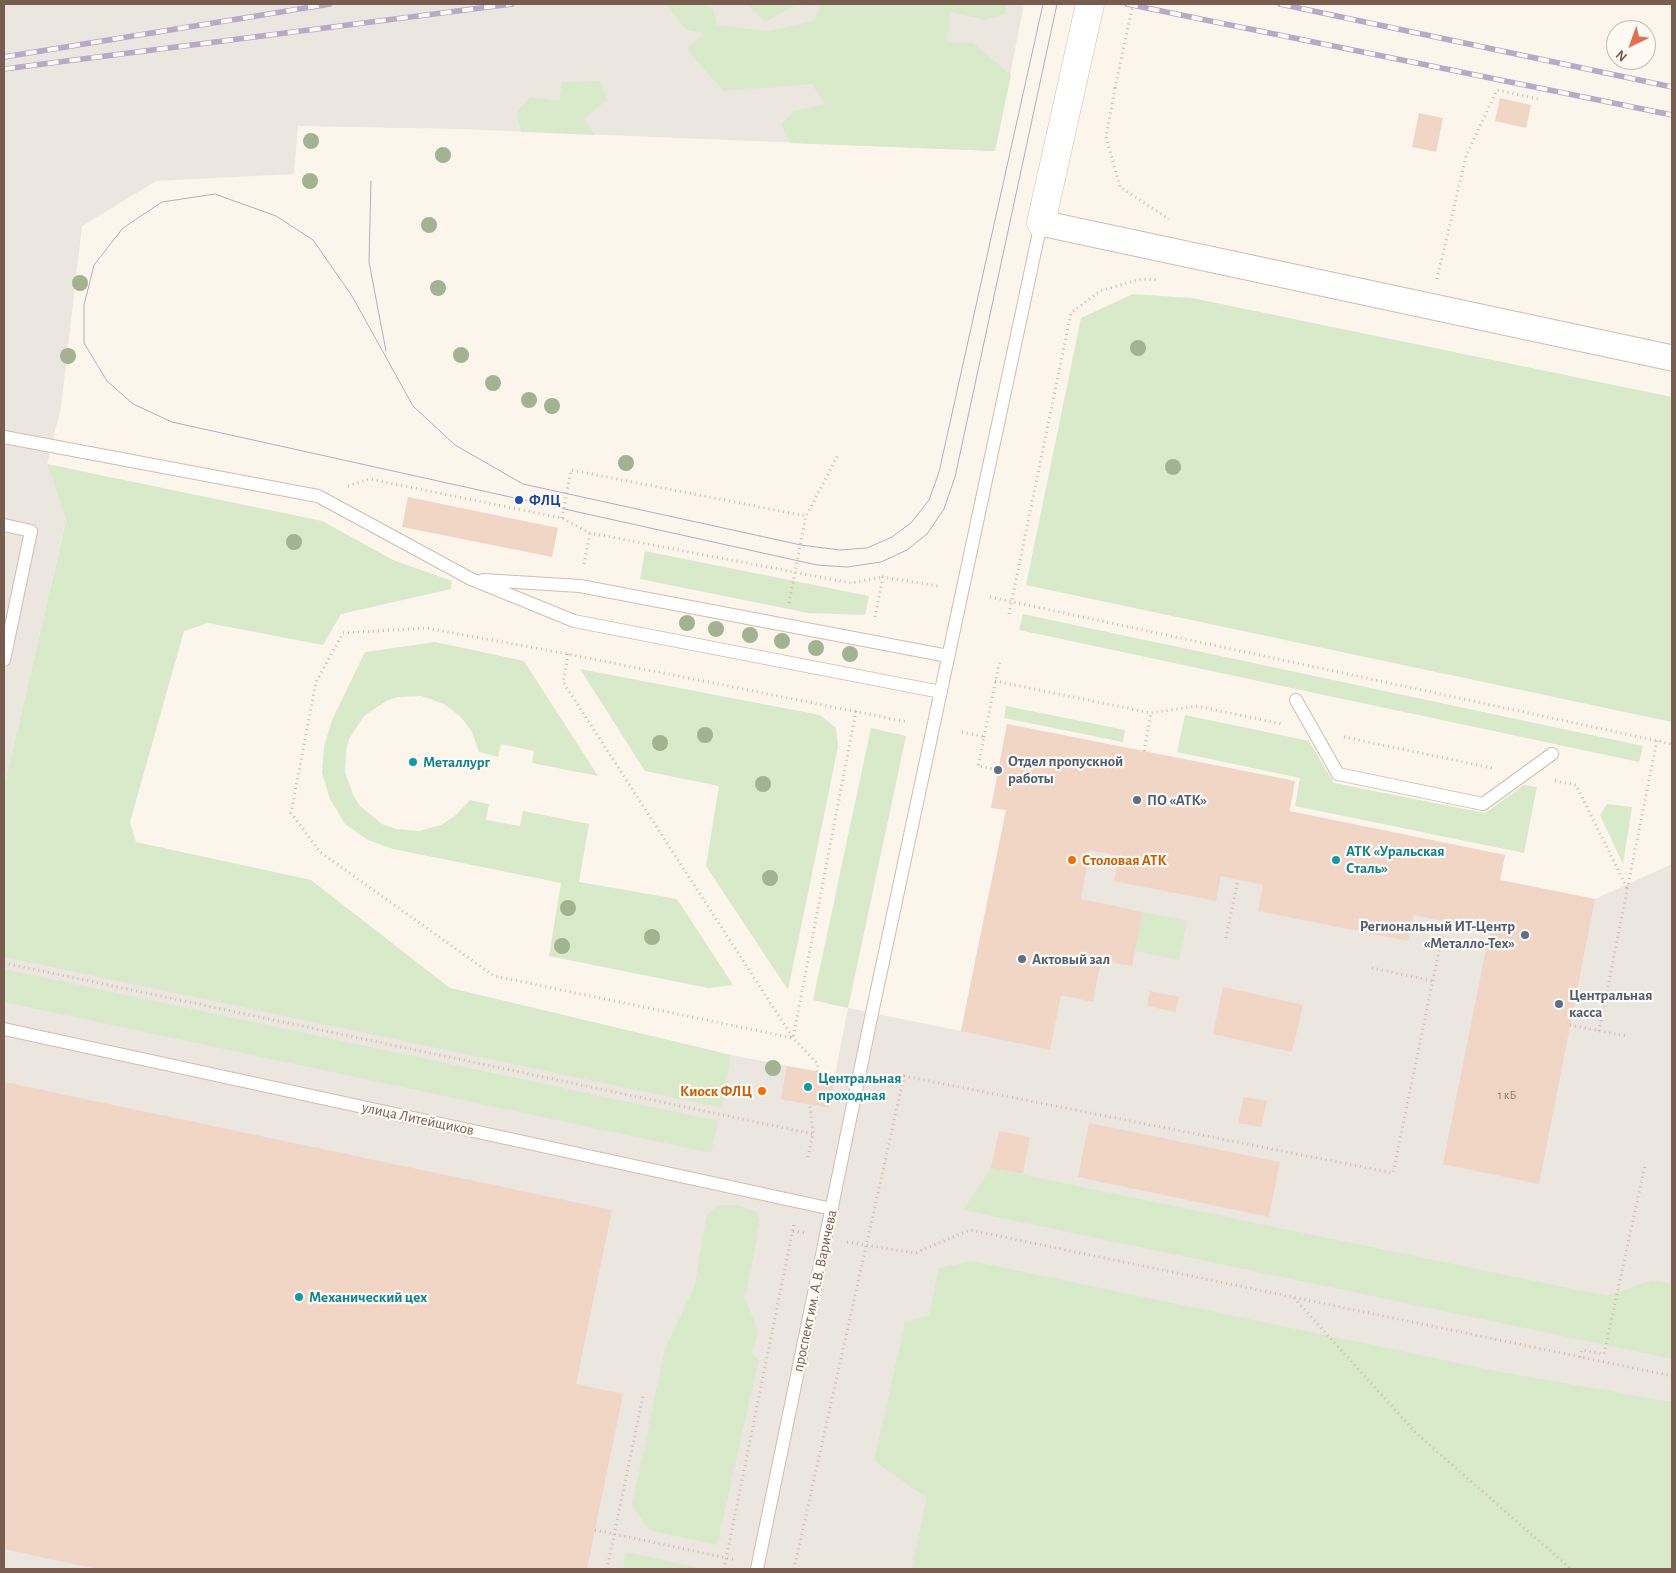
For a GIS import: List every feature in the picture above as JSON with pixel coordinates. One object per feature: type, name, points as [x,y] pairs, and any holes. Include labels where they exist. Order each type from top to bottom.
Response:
[{"type":"street","points":[[1090,4],[1041,223],[1672,358]]},
{"type":"lane","name":"проспект им. А.В. Варичева","points":[[757,1567],[872,1013],[1041,223]]},
{"type":"lane","points":[[4,437],[318,496],[471,579],[574,621],[941,692]]},
{"type":"lane","points":[[4,525],[31,531],[4,660]]},
{"type":"lane","points":[[471,579],[580,586],[948,656]]},
{"type":"lane","points":[[1296,700],[1338,774],[1483,804],[1552,754]]},
{"type":"lane","name":"улица Литейщиков","points":[[4,1029],[832,1209]]},
{"type":"path","points":[[1133,4],[1106,137],[1120,186],[1177,224]]},
{"type":"path","points":[[1427,278],[1437,280],[1466,156],[1497,90],[1539,99]]},
{"type":"path","points":[[1009,614],[1071,312],[1100,291],[1142,279],[1164,280]]},
{"type":"path","points":[[788,606],[806,516],[839,453]]},
{"type":"path","points":[[562,518],[571,470],[806,516]]},
{"type":"path","points":[[318,496],[369,479],[562,518],[590,533],[795,573],[851,583],[883,577],[938,586]]},
{"type":"path","points":[[584,566],[590,533]]},
{"type":"path","points":[[875,617],[883,577]]},
{"type":"path","points":[[990,597],[1672,744]]},
{"type":"path","points":[[793,1038],[494,976],[320,852],[291,814],[316,682],[344,633],[426,628],[568,654],[908,722]]},
{"type":"path","points":[[568,654],[563,682],[793,1038],[818,1064],[817,1072]]},
{"type":"path","points":[[998,770],[978,766],[1000,660]]},
{"type":"path","points":[[793,1038],[856,711]]},
{"type":"path","points":[[1144,751],[1151,713]]},
{"type":"path","points":[[962,732],[984,737]]},
{"type":"path","points":[[1599,1031],[1657,740]]},
{"type":"path","points":[[1226,938],[1238,880]]},
{"type":"path","points":[[794,1569],[868,1247],[904,1076],[1394,1173],[1445,922]]},
{"type":"path","points":[[4,963],[813,1134]]},
{"type":"path","points":[[1372,968],[1433,981]]},
{"type":"path","points":[[1570,1025],[1626,1036]]},
{"type":"path","points":[[808,1157],[813,1134],[810,1105]]},
{"type":"path","points":[[1580,1357],[1582,1350],[1604,1354],[1645,1165]]},
{"type":"path","points":[[724,1569],[795,1221]]},
{"type":"path","points":[[846,1242],[915,1253],[970,1230],[1672,1376]]},
{"type":"path","points":[[1293,1298],[1417,1434],[1571,1569]]},
{"type":"path","points":[[607,1569],[643,1396]]},
{"type":"path","points":[[595,1530],[726,1558],[757,1567]]},
{"type":"shaded area","points":[[4,4],[1024,4],[995,151],[461,129],[298,126],[294,174],[156,181],[82,226],[61,407],[47,464],[66,520],[4,787]]},
{"type":"shaded area","points":[[1007,724],[1295,781],[1290,811],[1505,855],[1500,880],[1595,899],[1672,864],[1672,1569],[4,1569],[4,904],[450,988],[731,1055],[835,1075],[848,1008],[961,1031],[1006,810],[991,808]]},
{"type":"green space","points":[[666,4],[700,4],[713,8],[717,25],[768,31],[815,21],[820,6],[797,4],[1006,4],[1005,14],[985,20],[950,12],[947,42],[973,43],[1011,75],[995,151],[790,143],[781,124],[794,111],[825,104],[812,84],[723,91],[687,49],[704,33],[686,30]]},
{"type":"green space","points":[[747,4],[797,4],[766,22]]},
{"type":"green space","points":[[601,81],[607,100],[584,119],[595,135],[521,132],[517,111],[531,97],[559,101],[562,82]]},
{"type":"green space","points":[[1133,294],[1192,298],[1672,397],[1672,722],[1026,585],[1081,318]]},
{"type":"green space","points":[[47,464],[322,521],[393,560],[452,581],[451,589],[341,614],[323,645],[208,623],[184,631],[130,822],[136,842],[311,880],[450,988],[731,1055],[722,1108],[4,957],[4,787],[66,521]]},
{"type":"green space","points":[[645,551],[869,596],[865,615],[808,613],[640,579]]},
{"type":"green space","points":[[1023,614],[1643,746],[1639,762],[1019,630]]},
{"type":"green space","points":[[435,642],[524,661],[598,776],[532,763],[534,751],[501,744],[498,757],[479,752],[472,732],[461,717],[444,704],[421,696],[398,697],[386,701],[364,716],[349,739],[346,751],[345,772],[353,795],[360,806],[382,824],[396,829],[419,831],[441,825],[456,815],[470,800],[489,804],[486,820],[520,826],[523,811],[589,824],[579,882],[677,899],[733,985],[708,988],[549,956],[561,883],[393,849],[368,840],[345,824],[330,799],[322,773],[324,747],[332,720],[365,652]]},
{"type":"green space","points":[[580,669],[820,715],[836,728],[838,747],[788,990],[706,866],[719,786],[645,771]]},
{"type":"green space","points":[[1006,706],[1125,730],[1123,742],[1004,718]]},
{"type":"green space","points":[[1185,715],[1309,741],[1334,783],[1485,813],[1524,785],[1537,787],[1524,853],[1295,806],[1300,778],[1177,752]]},
{"type":"green space","points":[[871,728],[906,736],[848,1008],[813,1000]]},
{"type":"green space","points":[[1607,804],[1632,807],[1623,864],[1600,815]]},
{"type":"green space","points":[[1143,912],[1187,921],[1179,960],[1135,951]]},
{"type":"green space","points":[[4,969],[718,1121],[711,1153],[4,1002]]},
{"type":"green space","points":[[991,1168],[1607,1296],[1652,1280],[1672,1284],[1672,1359],[963,1210]]},
{"type":"green space","points":[[718,1205],[737,1205],[756,1211],[760,1220],[745,1299],[755,1323],[757,1334],[752,1354],[759,1359],[717,1545],[649,1530],[632,1505],[665,1349],[695,1285],[707,1215]]},
{"type":"green space","points":[[972,1261],[1501,1372],[1672,1402],[1672,1569],[911,1569],[927,1498],[874,1461],[905,1322],[929,1315],[939,1268]]},
{"type":"green space","points":[[626,1552],[704,1569],[623,1569]]},
{"type":"building","points":[[1500,98],[1531,105],[1526,128],[1495,121]]},
{"type":"building","points":[[1419,113],[1443,118],[1436,152],[1412,147]]},
{"type":"building","points":[[408,497],[558,528],[552,557],[402,527]]},
{"type":"building","points":[[1007,724],[1295,781],[1289,811],[1505,855],[1500,880],[1595,899],[1539,1184],[1443,1164],[1490,930],[1414,915],[1408,941],[1258,911],[1263,885],[1221,876],[1216,901],[1114,881],[1119,856],[1090,850],[1081,899],[1143,912],[1132,966],[1101,960],[1093,1002],[1061,995],[1050,1050],[961,1031],[1006,810],[991,808]]},
{"type":"building","points":[[1223,987],[1303,1005],[1292,1052],[1213,1034]]},
{"type":"building","points":[[1150,991],[1179,997],[1175,1012],[1147,1006]]},
{"type":"building","name":"Центральная проходная","points":[[787,1066],[835,1075],[829,1108],[781,1099]]},
{"type":"building","name":"Механический цех","points":[[4,1082],[612,1210],[576,1384],[623,1394],[587,1569],[97,1569],[4,1549]]},
{"type":"building","points":[[1244,1097],[1267,1101],[1261,1127],[1238,1123]]},
{"type":"building","points":[[1089,1123],[1280,1162],[1269,1217],[1078,1177]]},
{"type":"building","points":[[999,1131],[1030,1137],[1023,1174],[991,1168]]},
{"type":"tram line","points":[[1043,4],[939,472],[929,500],[912,522],[892,537],[867,548],[840,550],[801,545],[523,484],[455,445],[413,406],[352,296],[313,240],[276,216],[215,194],[162,202],[123,228],[94,265],[84,305],[84,343],[107,381],[133,404],[172,422],[817,565],[847,567],[881,562],[907,550],[927,534],[944,509],[955,477],[1057,4]]},
{"type":"tram line","points":[[371,181],[369,262],[386,351]]},
{"type":"railway","points":[[4,57],[330,4]]},
{"type":"railway","points":[[4,69],[512,4]]},
{"type":"railway","points":[[1127,4],[1672,115]]},
{"type":"railway","points":[[1280,4],[1672,87]]},
{"type":"place","name":"ФЛЦ","points":[[519,500]]},
{"type":"place","name":"Металлург","points":[[413,762]]},
{"type":"place","name":"Отдел пропускной работы","points":[[998,770]]},
{"type":"place","name":"ПО «АТК»","points":[[1137,800]]},
{"type":"place","name":"Столовая АТК","points":[[1072,860]]},
{"type":"place","name":"АТК «Уральская Сталь»","points":[[1336,860]]},
{"type":"place","name":"Региональный ИТ-Центр «Металло-Тех»","points":[[1525,935]]},
{"type":"place","name":"Актовый зал","points":[[1022,959]]},
{"type":"place","name":"Центральная касса","points":[[1559,1004]]},
{"type":"place","name":"Центральная проходная","points":[[808,1087]]},
{"type":"place","name":"Киоск ФЛЦ","points":[[762,1091]]},
{"type":"place","name":"Механический цех","points":[[299,1297]]}]
